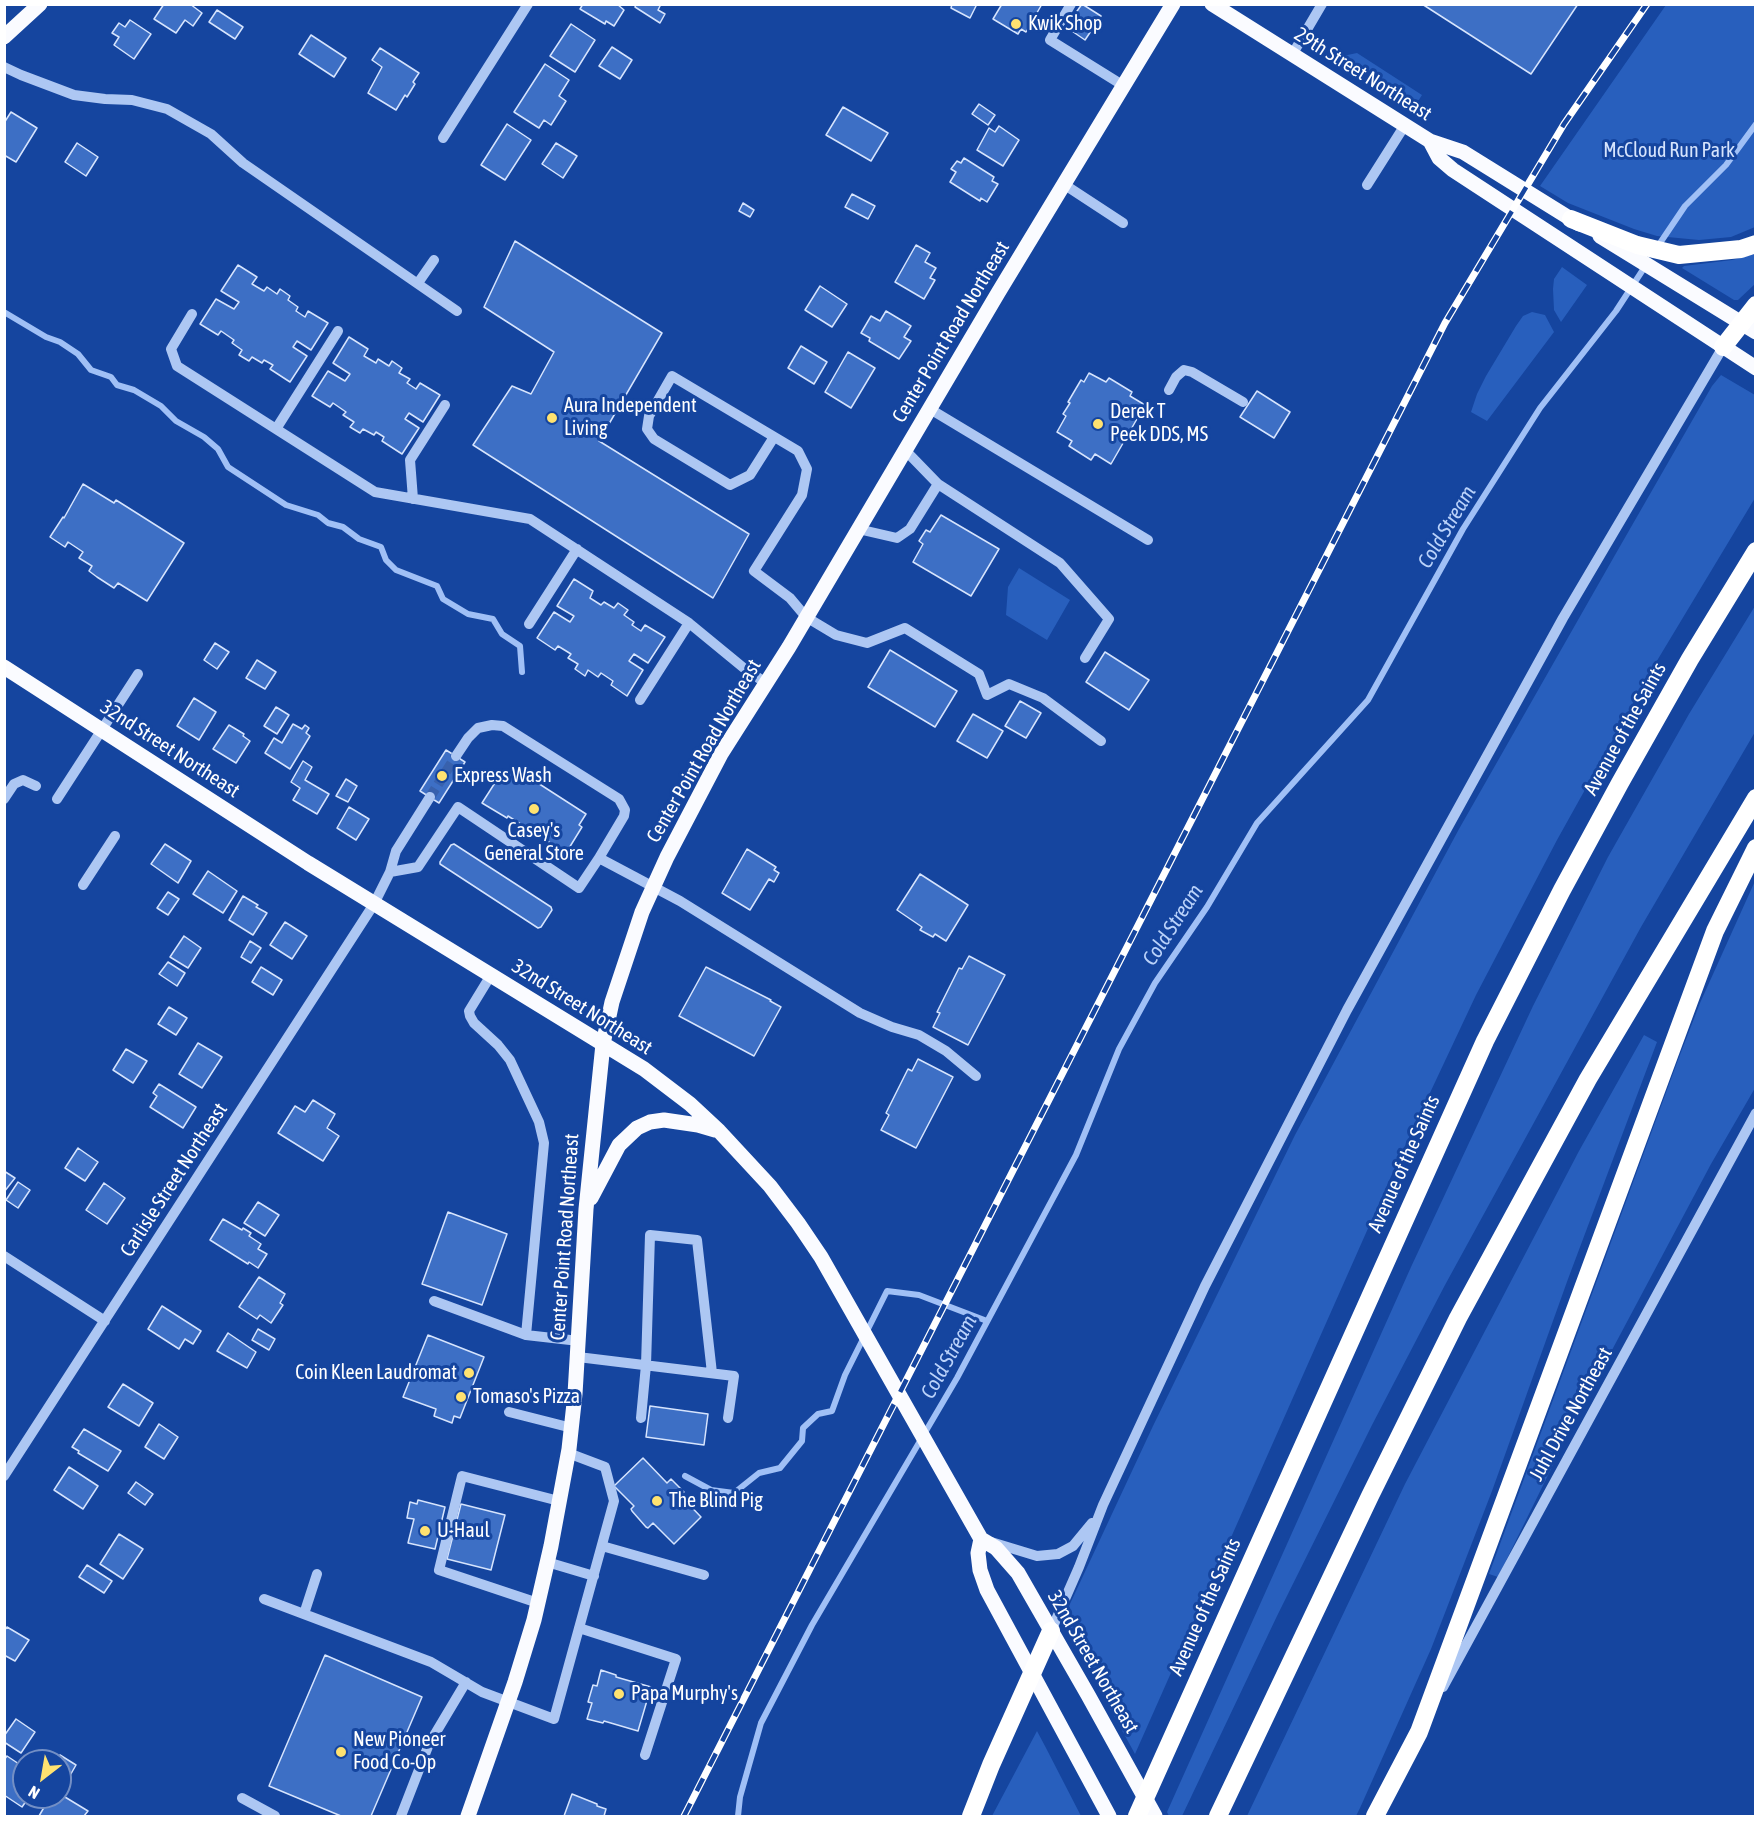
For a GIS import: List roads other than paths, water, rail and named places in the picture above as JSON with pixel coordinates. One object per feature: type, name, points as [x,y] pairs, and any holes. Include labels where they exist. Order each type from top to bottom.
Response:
[{"type":"highway","points":[[1571,219],[1612,240],[1679,255],[1741,249],[1755,244]]},
{"type":"highway","points":[[1724,347],[1748,328],[1755,306]]},
{"type":"highway","name":"Avenue of the Saints","points":[[1137,1816],[1485,1041],[1620,783],[1755,550]]},
{"type":"highway","points":[[1218,1816],[1370,1496],[1458,1318],[1588,1080],[1755,798]]},
{"type":"highway","points":[[1375,1816],[1419,1732],[1715,931],[1755,848]]},
{"type":"highway","points":[[971,1816],[991,1765],[1051,1631]]},
{"type":"main road","points":[[4,36],[40,4]]},
{"type":"main road","name":"Center Point Road Northeast","points":[[468,1816],[508,1703],[548,1562],[572,1428],[586,1209],[603,1044],[612,1002],[652,887],[705,783],[1173,4]]},
{"type":"main road","name":"29th Street Northeast","points":[[1212,4],[1430,141],[1463,152],[1571,219]]},
{"type":"main road","name":"29th Street Northeast","points":[[1430,141],[1439,158],[1453,170],[1755,368]]},
{"type":"main road","points":[[1612,240],[1665,277],[1748,328]]},
{"type":"main road","name":"32nd Street Northeast","points":[[4,667],[374,904],[662,1082],[719,1131],[752,1166],[798,1223],[846,1298],[981,1539],[1008,1559],[1018,1573],[1155,1816]]},
{"type":"main road","points":[[586,1209],[614,1152],[628,1134],[637,1128],[650,1122],[664,1120],[719,1131]]},
{"type":"main road","points":[[981,1539],[978,1553],[980,1570],[987,1590],[1109,1816]]},
{"type":"street","points":[[443,138],[528,4]]},
{"type":"street","points":[[1071,4],[1050,40],[1124,86]]},
{"type":"street","points":[[1292,55],[1323,4]]},
{"type":"street","points":[[4,67],[74,94],[132,100],[167,109],[211,134],[243,163],[457,311]]},
{"type":"street","points":[[1367,185],[1405,125]]},
{"type":"street","points":[[1065,185],[1123,223]]},
{"type":"street","points":[[418,283],[434,260]]},
{"type":"street","points":[[192,314],[171,349],[177,366],[375,492],[530,519],[707,635],[766,683]]},
{"type":"street","points":[[276,429],[338,331]]},
{"type":"street","points":[[1051,1631],[1103,1505],[1205,1286],[1347,1010],[1563,618],[1724,347]]},
{"type":"street","points":[[1168,390],[1176,377],[1184,370],[1192,372],[1243,402]]},
{"type":"street","points":[[774,437],[750,475],[730,485],[654,439],[647,429],[649,416],[672,376],[798,451],[807,469],[802,495],[754,571],[790,598],[806,617],[836,635],[867,643],[905,628],[979,674],[987,695],[1009,684],[1035,694],[1101,741]]},
{"type":"street","points":[[413,499],[410,460],[445,405]]},
{"type":"street","points":[[930,409],[1148,540]]},
{"type":"street","points":[[905,450],[938,484],[1060,563],[1108,619],[1085,658]]},
{"type":"street","points":[[858,529],[897,538],[910,529],[938,484]]},
{"type":"street","points":[[529,624],[577,549]]},
{"type":"street","points":[[640,700],[689,623]]},
{"type":"street","points":[[57,799],[138,674]]},
{"type":"street","points":[[390,872],[418,867],[458,807],[579,888],[624,816],[625,810],[619,799],[503,726],[492,724],[478,728],[456,756]]},
{"type":"street","points":[[4,799],[14,784],[23,780],[36,786]]},
{"type":"street","name":"Carlisle Street Northeast","points":[[4,1476],[374,904],[390,872],[396,851],[430,797]]},
{"type":"street","points":[[83,885],[115,836]]},
{"type":"street","points":[[599,858],[680,901],[860,1012],[892,1027],[919,1035],[946,1051],[976,1076]]},
{"type":"street","points":[[491,975],[469,1011],[470,1016],[510,1060],[539,1122],[544,1143],[526,1335]]},
{"type":"street","name":"Juhl Drive Northeast","points":[[1419,1732],[1755,1113]]},
{"type":"street","points":[[641,1418],[646,1365],[650,1236],[697,1240],[712,1373]]},
{"type":"street","points":[[4,1256],[105,1321]]},
{"type":"street","points":[[434,1301],[526,1335],[579,1341]]},
{"type":"street","points":[[578,1357],[734,1376],[728,1418]]},
{"type":"street","points":[[509,1412],[572,1428]]},
{"type":"street","points":[[264,1599],[431,1662],[508,1703],[554,1719],[614,1501],[605,1467],[568,1453]]},
{"type":"street","points":[[538,1603],[439,1570],[462,1476],[560,1501]]},
{"type":"street","points":[[981,1539],[1037,1556],[1058,1554],[1079,1540],[1103,1505]]},
{"type":"street","points":[[602,1546],[704,1575]]},
{"type":"street","points":[[548,1562],[594,1576]]},
{"type":"street","points":[[304,1614],[316,1575]]},
{"type":"street","points":[[579,1628],[676,1659],[645,1755]]},
{"type":"street","points":[[401,1816],[429,1744],[466,1682]]},
{"type":"street","points":[[242,1798],[275,1816]]},
{"type":"waterway","name":"Cold Stream","points":[[1658,246],[1685,206],[1726,165],[1756,124]]},
{"type":"waterway","name":"Cold Stream","points":[[738,1816],[740,1797],[761,1723],[812,1625],[957,1378],[1076,1155],[1119,1049],[1155,983],[1207,907],[1257,823],[1368,700],[1463,529],[1540,408],[1616,311],[1646,265]]},
{"type":"waterway","points":[[4,312],[46,337],[60,342],[78,354],[91,370],[111,377],[117,385],[134,390],[161,406],[176,421],[204,437],[218,449],[228,467],[286,505],[318,515],[328,523],[343,527],[359,539],[381,547],[386,560],[396,570],[437,586],[443,599],[468,614],[493,619],[502,634],[520,646],[522,672]]},
{"type":"waterway","points":[[685,1476],[711,1490],[734,1493],[759,1473],[780,1468],[802,1441],[803,1428],[818,1414],[832,1411],[845,1375],[887,1291],[919,1295],[987,1321]]},
{"type":"tunnel","points":[[430,797],[456,756]]},
{"type":"railway","points":[[684,1816],[1445,323],[1564,124],[1647,4]]},
{"type":"place","name":"Kwik Shop","points":[[1016,24]]},
{"type":"place","name":"Aura Independent Living","points":[[552,418]]},
{"type":"place","name":"Derek T Peek DDS, MS","points":[[1098,424]]},
{"type":"place","name":"Express Wash","points":[[442,776]]},
{"type":"place","name":"Casey's General Store","points":[[534,809]]},
{"type":"place","name":"Coin Kleen Laudromat","points":[[469,1373]]},
{"type":"place","name":"Tomaso's Pizza","points":[[461,1397]]},
{"type":"place","name":"The Blind Pig","points":[[657,1501]]},
{"type":"place","name":"U-Haul","points":[[425,1531]]},
{"type":"place","name":"Papa Murphy's","points":[[619,1694]]},
{"type":"place","name":"New Pioneer Food Co-Op","points":[[341,1752]]},
{"type":"park label","name":"McCloud Run Park","points":[[1669,151]]}]
